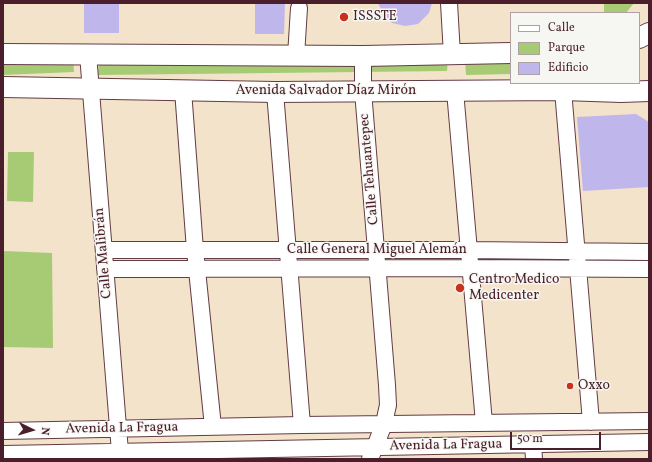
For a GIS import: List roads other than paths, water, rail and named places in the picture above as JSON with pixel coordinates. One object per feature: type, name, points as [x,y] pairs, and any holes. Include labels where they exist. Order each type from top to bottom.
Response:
[{"type":"main road","points":[[640,38],[649,33]]},
{"type":"main road","points":[[3,54],[363,56],[510,53]]},
{"type":"main road","name":"Avenida Salvador Díaz Mirón","points":[[3,87],[275,92],[563,90],[621,92],[649,91]]},
{"type":"main road","points":[[621,92],[649,104]]},
{"type":"street","points":[[449,3],[452,55]]},
{"type":"street","points":[[296,56],[299,8]]},
{"type":"street","name":"Calle Malibrán","points":[[88,54],[120,452]]},
{"type":"street","name":"Calle Tehuantepec","points":[[363,56],[363,91],[376,250],[379,269],[388,405],[384,424],[372,453]]},
{"type":"street","points":[[183,90],[195,250],[213,427]]},
{"type":"street","points":[[563,90],[591,422]]},
{"type":"street","points":[[455,91],[484,423]]},
{"type":"street","points":[[275,92],[302,425]]},
{"type":"street","name":"Calle General Miguel Alemán","points":[[104,250],[469,250],[649,252]]},
{"type":"street","name":"Calle General Miguel Alemán","points":[[105,269],[649,269]]},
{"type":"street","name":"Avenida La Fragua","points":[[3,431],[353,424],[649,421]]},
{"type":"street","points":[[344,454],[353,424]]},
{"type":"street","name":"Avenida La Fragua","points":[[3,454],[120,452],[344,454],[534,452],[649,442]]},
{"type":"place","name":"ISSSTE","points":[[344,17]]},
{"type":"place","name":"Centro Medico Medicenter","points":[[460,288]]},
{"type":"place","name":"Oxxo","points":[[570,386]]}]
